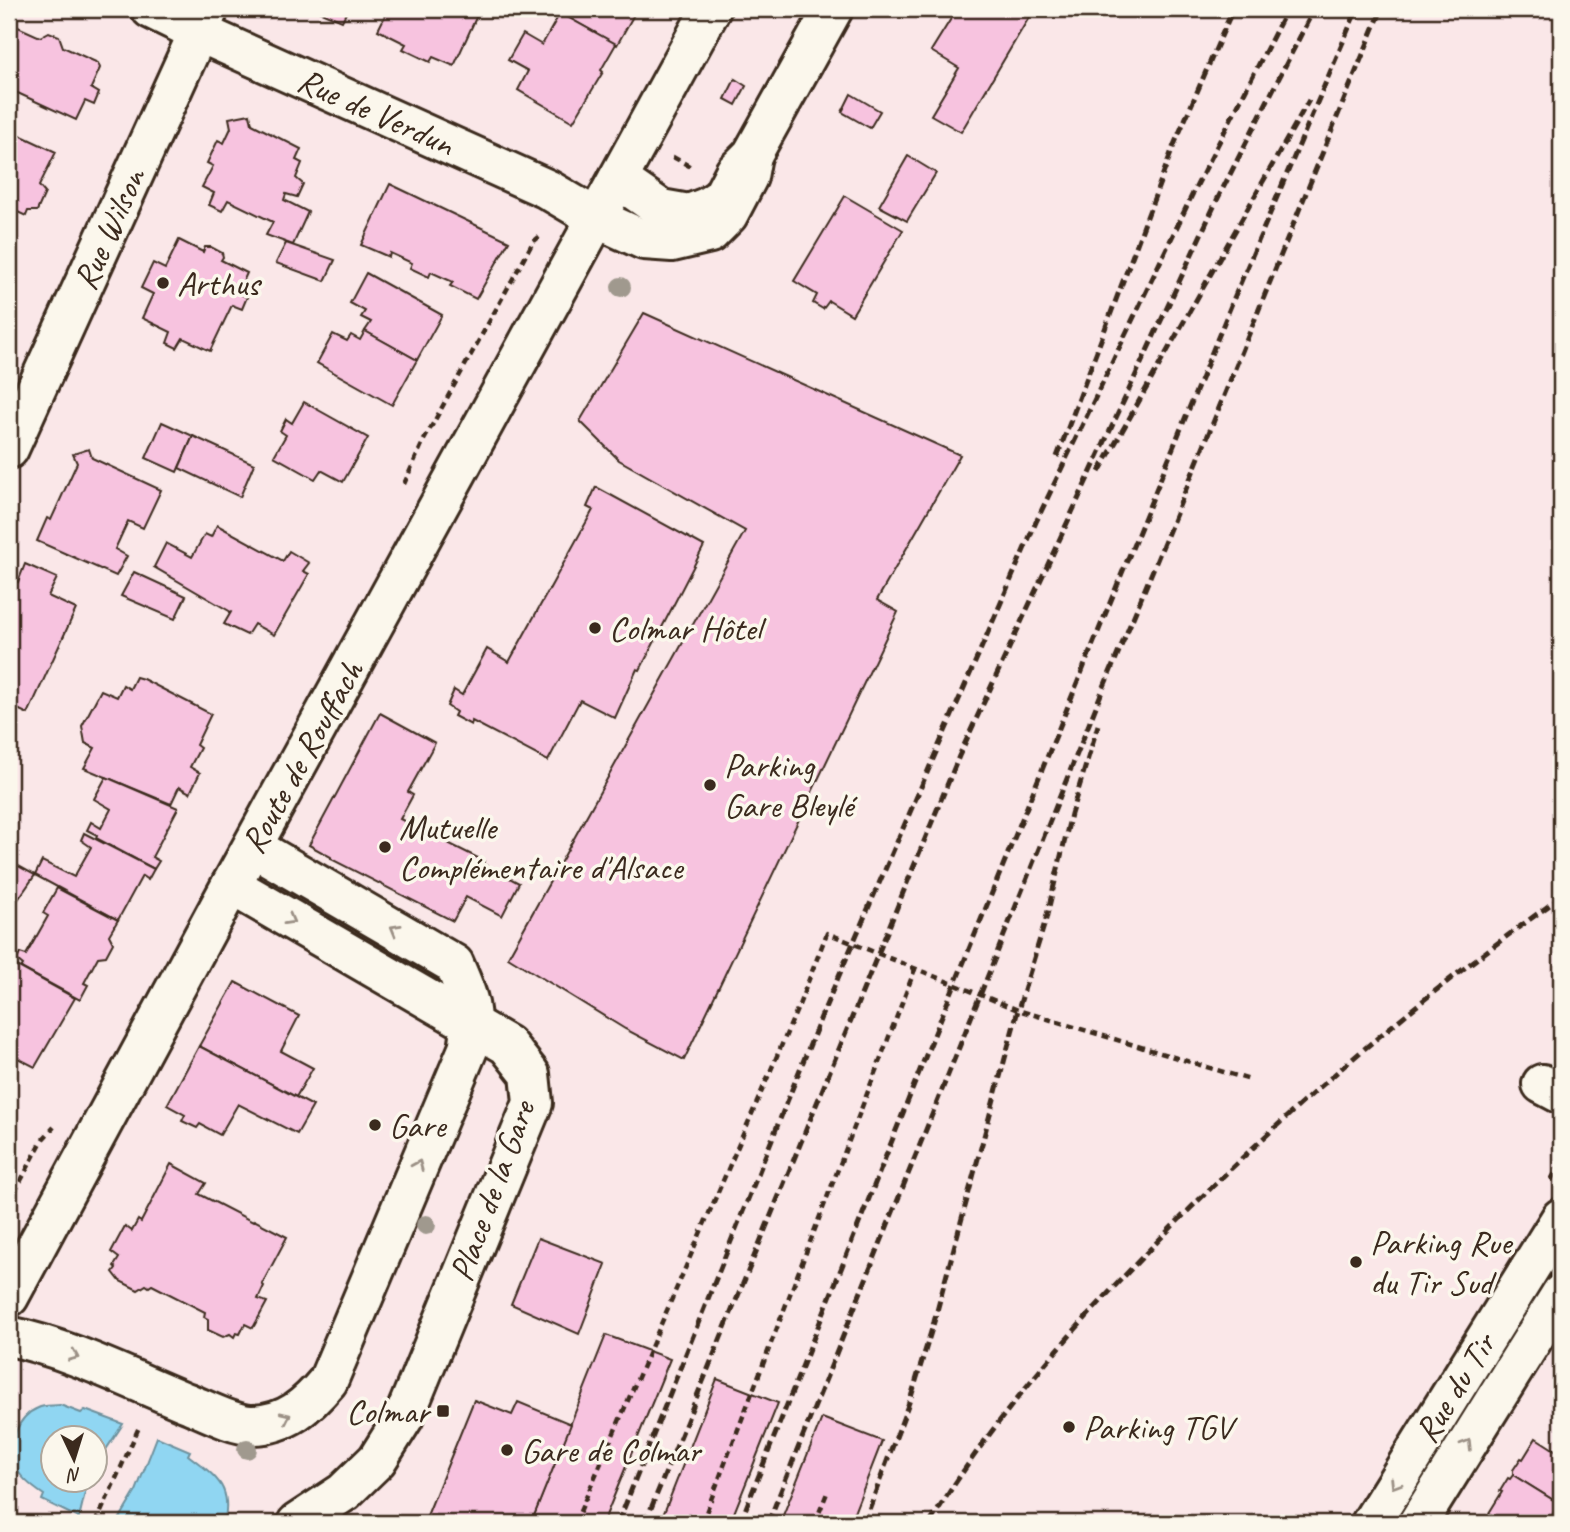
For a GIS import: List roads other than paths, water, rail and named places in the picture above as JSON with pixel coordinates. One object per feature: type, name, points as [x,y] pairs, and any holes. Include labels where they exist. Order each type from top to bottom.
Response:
[{"type":"street","name":"Rue de Verdun","points":[[151,9],[204,21],[547,189],[598,219]]},
{"type":"street","name":"Route de Rouffach","points":[[9,1297],[231,885],[711,9]]},
{"type":"street","points":[[598,219],[644,240],[672,242],[691,226],[707,207],[722,197],[736,172],[752,155],[834,9]]},
{"type":"street","name":"Rue Wilson","points":[[9,449],[204,21]]},
{"type":"street","points":[[618,179],[691,226]]},
{"type":"street","points":[[9,1336],[42,1343],[250,1426],[287,1419],[309,1404],[328,1381],[468,1049],[472,1024],[469,996],[454,964],[253,847]]},
{"type":"street","name":"Place de la Gare","points":[[231,885],[507,1045],[530,1074],[533,1103],[404,1417],[377,1460],[361,1476],[344,1492],[296,1523]]},
{"type":"street","name":"Rue du Tir","points":[[1371,1523],[1561,1218]]},
{"type":"street","name":"Rue du Tir","points":[[1418,1523],[1561,1294]]},
{"type":"water","points":[[60,1405],[81,1413],[85,1410],[123,1424],[108,1446],[108,1424],[38,1424],[38,1490],[16,1469],[12,1448],[20,1424],[40,1407]]},
{"type":"water","points":[[157,1437],[190,1451],[188,1455],[220,1483],[226,1500],[224,1523],[117,1523],[136,1491]]},
{"type":"water","points":[[85,1494],[79,1518],[42,1500],[44,1495]]},
{"type":"railway","points":[[1057,457],[1174,145],[1233,9]]},
{"type":"railway","points":[[618,1523],[821,1017],[1036,522],[1194,191],[1287,9]]},
{"type":"railway","points":[[645,1523],[959,756],[1217,200],[1314,9]]},
{"type":"railway","points":[[740,1523],[928,1050],[1234,298],[1357,9]]},
{"type":"railway","points":[[768,1523],[1103,689],[1382,9]]},
{"type":"railway","points":[[1099,472],[1309,100]]},
{"type":"railway","points":[[864,1523],[911,1397],[934,1322],[1018,1010],[1046,919],[1071,814],[1098,725]]},
{"type":"railway","points":[[930,1523],[974,1455],[1023,1391],[1102,1300],[1180,1219],[1336,1073],[1446,982],[1561,897]]},
{"type":"place","name":"Arthus","points":[[163,283]]},
{"type":"place","name":"Colmar Hôtel","points":[[595,628]]},
{"type":"place","name":"Parking Gare Bleylé","points":[[710,785]]},
{"type":"place","name":"Mutuelle Complémentaire d'Alsace","points":[[385,847]]},
{"type":"place","name":"Gare","points":[[375,1125]]},
{"type":"place","name":"Parking Rue du Tir Sud","points":[[1356,1262]]},
{"type":"place","name":"Colmar","points":[[443,1411]]},
{"type":"place","name":"Parking TGV","points":[[1069,1427]]},
{"type":"place","name":"Gare de Colmar","points":[[507,1450]]}]
